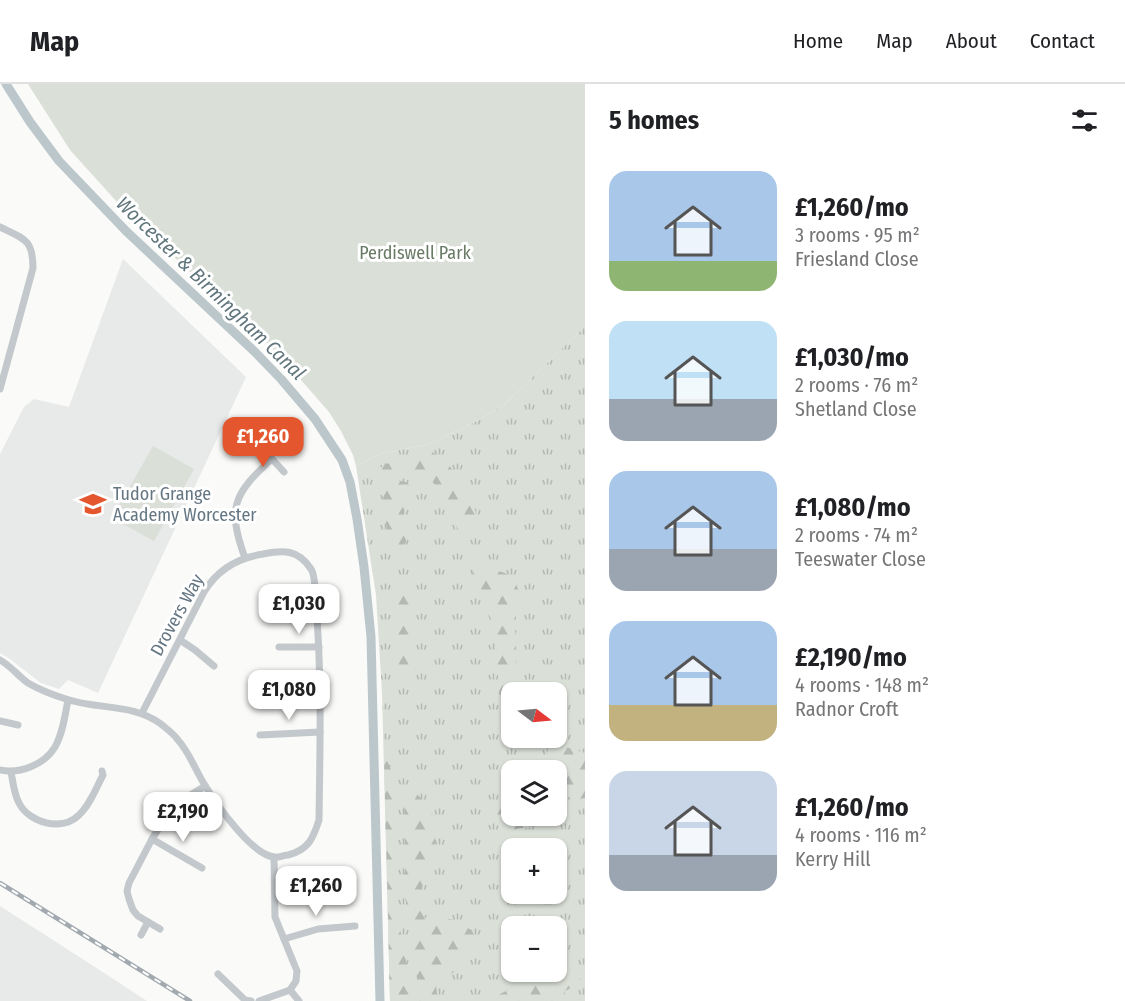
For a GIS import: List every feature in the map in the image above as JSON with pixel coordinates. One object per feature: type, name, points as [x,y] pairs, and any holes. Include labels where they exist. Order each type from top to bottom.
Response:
[{"type":"street","points":[[0,227],[21,237],[28,243],[33,253],[33,268],[0,389]]},
{"type":"street","points":[[263,447],[284,472]]},
{"type":"street","points":[[245,558],[237,536],[235,519],[237,505],[241,492],[248,482],[272,459]]},
{"type":"street","name":"Drovers Way","points":[[142,713],[210,582],[217,575],[232,563],[245,558],[283,550],[305,561],[313,571],[319,647],[320,820],[313,837],[304,848],[293,854],[274,858]]},
{"type":"street","points":[[180,640],[214,666]]},
{"type":"street","points":[[279,647],[319,647]]},
{"type":"street","points":[[0,660],[28,682],[45,691],[87,705],[123,708],[142,713],[160,724],[179,740],[205,786],[256,850],[274,858],[275,917],[297,971],[296,981],[290,990],[259,1001]]},
{"type":"street","points":[[0,770],[11,772],[23,770],[50,754],[58,741],[68,700]]},
{"type":"street","points":[[0,721],[18,725]]},
{"type":"street","points":[[260,735],[320,732]]},
{"type":"street","points":[[11,772],[17,798],[24,810],[40,822],[57,824],[68,822],[78,816],[89,801],[102,771]]},
{"type":"street","points":[[160,929],[138,916],[133,910],[127,891],[129,883],[152,839],[173,806],[205,786]]},
{"type":"street","points":[[152,839],[202,868]]},
{"type":"street","points":[[141,935],[148,922]]},
{"type":"street","points":[[284,939],[318,929],[354,926]]},
{"type":"street","points":[[218,974],[245,1000],[251,1001]]},
{"type":"street","points":[[290,990],[299,1001]]},
{"type":"shaded area","name":"Tudor Grange Academy Worcester","points":[[123,259],[246,377],[98,693],[68,680],[59,689],[41,683],[0,653],[0,454],[24,407],[34,399],[69,407]]},
{"type":"shaded area","points":[[0,906],[95,967],[147,1001],[0,1001]]},
{"type":"green space","name":"Perdiswell Park","points":[[28,84],[585,84],[585,326],[505,404],[473,423],[429,444],[380,454],[356,466],[341,431],[329,412],[280,356],[127,213],[70,150]]},
{"type":"green space","points":[[585,326],[585,1001],[390,1001],[382,693],[376,595],[356,466],[380,454],[429,444],[473,423],[505,404]]},
{"type":"green space","points":[[153,446],[194,469],[154,541],[112,518]]},
{"type":"green space","points":[[431,451],[454,472],[475,510],[474,527],[462,542],[440,491],[428,478],[394,460]]},
{"type":"green space","points":[[391,463],[394,479],[412,484],[400,496],[405,519],[406,543],[389,549],[380,469],[384,464]]},
{"type":"green space","points":[[464,545],[482,565],[512,577],[518,589],[515,626],[516,663],[511,682],[501,682],[500,707],[496,645],[491,620]]},
{"type":"green space","points":[[391,579],[413,585],[413,675],[416,684],[412,687],[401,681]]},
{"type":"green space","points":[[567,747],[585,753],[585,798],[567,797],[567,760],[545,760],[548,749]]},
{"type":"green space","points":[[384,753],[393,775],[396,850],[392,875],[394,900],[411,986],[416,988],[417,978],[408,910],[401,883],[405,871],[404,794],[419,796],[436,821],[435,843],[422,887],[419,909],[425,918],[456,920],[471,930],[478,941],[460,966],[436,986],[438,1000],[447,1001],[390,1001]]},
{"type":"green space","points":[[501,798],[501,826],[529,826],[530,828],[506,832],[491,820],[492,810],[489,804]]},
{"type":"green space","points":[[574,973],[580,973],[581,983],[565,991],[564,1001],[486,1001],[523,982],[567,982],[567,975]]},
{"type":"waterway","name":"Worcester & Birmingham Canal","points":[[6,84],[59,161],[126,231],[281,379],[315,419],[342,460],[350,482],[357,519],[371,637],[380,1001]]},
{"type":"railway","points":[[0,883],[190,1001]]},
{"type":"place","name":"Tudor Grange Academy Worcester","points":[[93,504]]}]
